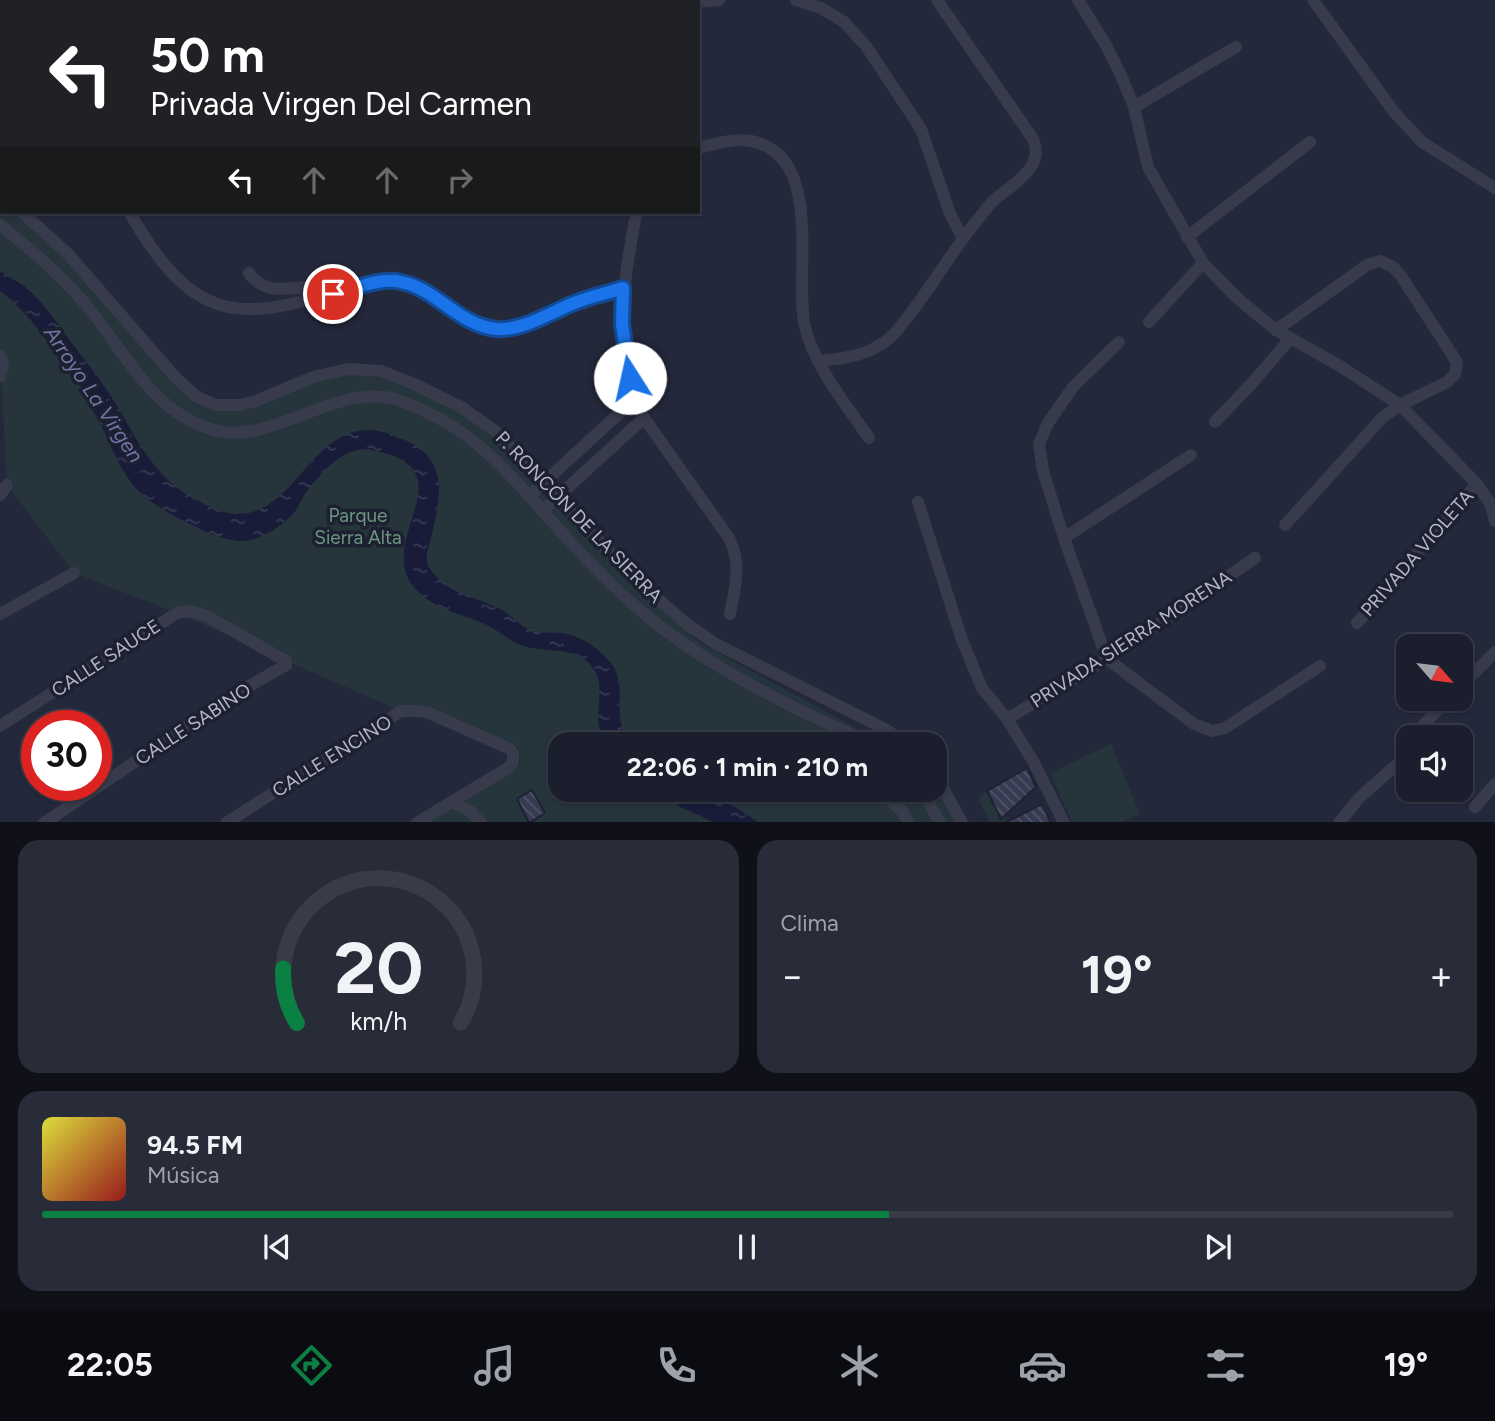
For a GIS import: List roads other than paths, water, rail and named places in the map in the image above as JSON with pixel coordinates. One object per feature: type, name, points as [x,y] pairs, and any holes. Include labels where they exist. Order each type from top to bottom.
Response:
[{"type":"street","points":[[700,2],[719,0]]},
{"type":"street","points":[[796,0],[821,8],[844,22],[866,46],[921,129],[950,214],[963,238]]},
{"type":"street","points":[[818,361],[863,353],[889,339],[930,288],[963,238],[992,202],[1022,178],[1031,167],[1037,152],[1033,139],[937,0]]},
{"type":"street","points":[[1078,0],[1106,45],[1134,107],[1148,167],[1203,263],[1237,298],[1276,330],[1340,366],[1400,405],[1492,500],[1495,522]]},
{"type":"street","points":[[1313,0],[1408,128],[1422,142],[1495,188]]},
{"type":"street","points":[[1134,107],[1236,47]]},
{"type":"street","points":[[700,148],[734,140],[751,141],[779,153],[788,165],[803,217],[803,315],[809,341],[818,361],[869,438]]},
{"type":"street","points":[[1187,237],[1310,142]]},
{"type":"street","name":"P. RONCÓN DE LA SIERRA","points":[[24,214],[54,240],[97,285],[175,377],[188,390],[206,401],[229,406],[240,405],[256,401],[303,380],[356,369],[381,371],[401,377],[483,421],[638,582],[688,625],[716,644],[889,732]]},
{"type":"street","points":[[130,214],[164,267],[210,301],[245,310],[311,299],[378,283],[402,282],[424,292],[467,321],[506,329],[579,301],[623,288]]},
{"type":"street","points":[[637,214],[623,288],[622,324],[625,356],[635,399],[644,418],[736,551],[736,574],[730,614]]},
{"type":"street","name":"P. RONCÓN DE LA SIERRA","points":[[0,225],[66,283],[103,326],[152,392],[172,411],[217,431],[244,432],[273,426],[338,401],[387,397],[423,411],[470,438],[495,458],[626,598],[674,637],[722,669],[840,732]]},
{"type":"street","points":[[1276,330],[1367,265],[1380,261],[1392,267],[1457,362],[1455,374],[1447,382],[1400,405],[1382,418],[1351,449],[1285,525]]},
{"type":"street","points":[[1149,322],[1203,263]]},
{"type":"street","points":[[249,273],[260,284],[273,289],[303,287],[311,299]]},
{"type":"street","points":[[1216,422],[1290,339]]},
{"type":"street","points":[[1119,342],[1073,387],[1048,423],[1040,444],[1043,471],[1107,659],[1194,724],[1212,732],[1225,728],[1320,666]]},
{"type":"street","points":[[0,356],[3,365],[0,376]]},
{"type":"street","points":[[529,496],[635,399]]},
{"type":"street","points":[[542,511],[644,418]]},
{"type":"street","points":[[1064,538],[1191,455]]},
{"type":"street","name":"PRIVADA VIOLETA","points":[[1357,623],[1477,484]]},
{"type":"street","points":[[918,502],[972,666],[982,688],[1007,719],[1033,761],[1063,822]]},
{"type":"street","name":"PRIVADA SIERRA MORENA","points":[[1007,719],[1107,659],[1255,558]]},
{"type":"street","points":[[0,614],[74,573]]},
{"type":"street","name":"CALLE SAUCE","points":[[0,726],[177,613],[189,611],[205,615],[285,659],[286,666],[274,674]]},
{"type":"street","points":[[1474,673],[1495,652]]},
{"type":"street","name":"CALLE SABINO","points":[[44,822],[239,692],[274,674]]},
{"type":"street","points":[[823,722],[832,702]]},
{"type":"street","name":"CALLE ENCINO","points":[[226,822],[401,711],[429,713],[510,750],[514,758],[508,768],[452,802]]},
{"type":"street","points":[[1423,725],[1437,711]]},
{"type":"street","points":[[1339,822],[1359,798],[1396,765]]},
{"type":"street","points":[[1475,807],[1495,784]]},
{"type":"street","points":[[947,795],[962,822]]},
{"type":"street","points":[[417,822],[452,802],[471,812],[481,822]]},
{"type":"street","points":[[893,802],[903,812],[908,822]]},
{"type":"street","points":[[928,802],[940,822]]},
{"type":"water","name":"Arroyo La Virgen","points":[[0,271],[39,300],[104,385],[155,466],[181,490],[211,507],[237,514],[257,510],[274,501],[317,456],[333,442],[350,433],[380,431],[407,441],[421,450],[431,460],[439,485],[437,513],[427,555],[429,567],[451,589],[501,609],[526,628],[569,635],[583,640],[601,652],[618,677],[620,716],[624,732],[600,732],[597,677],[589,663],[581,657],[563,651],[518,644],[487,625],[438,606],[413,586],[404,567],[404,547],[418,489],[415,473],[401,459],[372,450],[352,452],[342,456],[317,478],[295,511],[275,529],[245,541],[211,534],[153,503],[134,486],[91,406],[55,351],[27,316],[0,291]]},
{"type":"water","points":[[669,802],[724,802],[758,822],[713,822]]},
{"type":"park label","name":"Parque Sierra Alta","points":[[358,526]]}]
